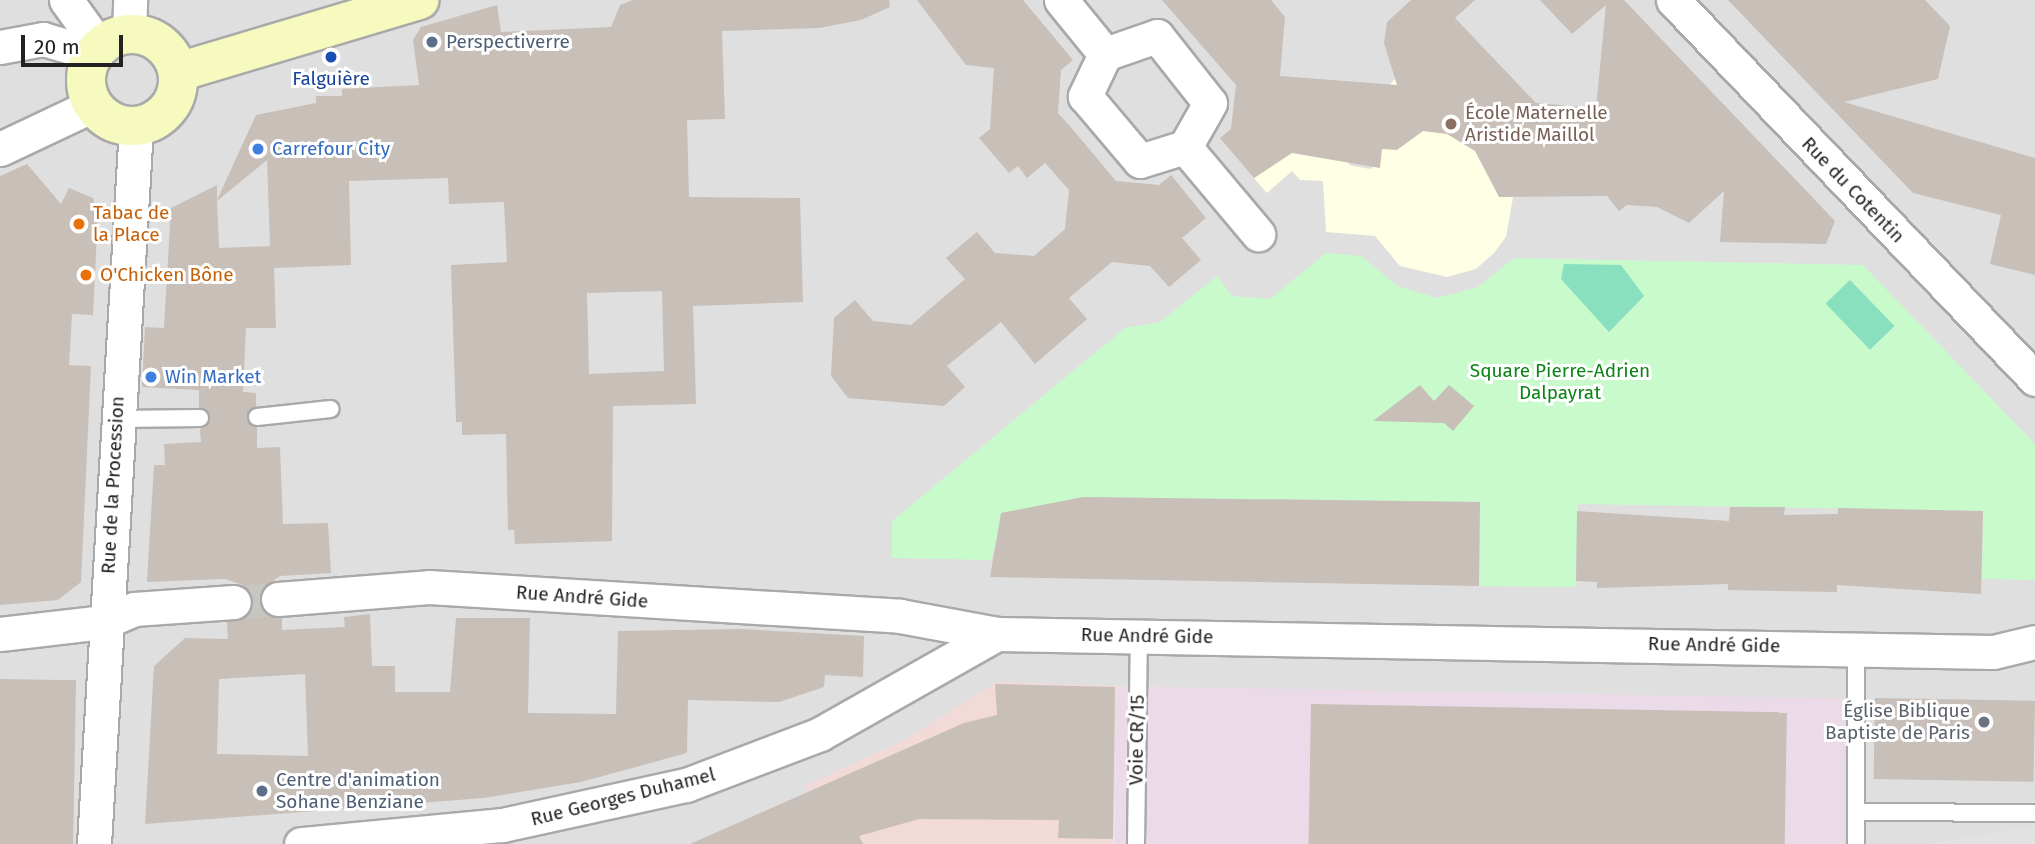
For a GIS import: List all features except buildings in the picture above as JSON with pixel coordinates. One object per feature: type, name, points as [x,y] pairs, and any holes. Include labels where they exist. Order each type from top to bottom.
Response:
[{"type":"street","points":[[66,0],[113,33]]},
{"type":"street","points":[[178,72],[420,0]]},
{"type":"street","points":[[1061,0],[1105,54]]},
{"type":"street","name":"Rue du Cotentin","points":[[1673,0],[2035,379]]},
{"type":"street","points":[[0,47],[43,39],[113,33],[163,45],[178,72],[176,94],[164,114],[136,126],[113,121],[93,105],[86,77],[113,33]]},
{"type":"street","points":[[1157,36],[1210,103],[1185,147],[1140,161],[1085,96],[1105,54],[1157,36]]},
{"type":"street","points":[[0,149],[93,105]]},
{"type":"street","name":"Rue de la Procession","points":[[94,844],[104,622],[136,126]]},
{"type":"street","points":[[1185,147],[1258,233]]},
{"type":"street","name":"Rue André Gide","points":[[278,600],[429,586],[900,616],[997,634],[1856,648],[2027,645]]},
{"type":"street","points":[[0,634],[104,622],[134,609],[234,602]]},
{"type":"street","name":"Rue Georges Duhamel","points":[[301,844],[502,825],[686,785],[820,734],[997,634]]},
{"type":"lane","points":[[257,417],[331,410]]},
{"type":"lane","points":[[117,419],[200,418]]},
{"type":"lane","name":"Voie CR/15","points":[[1136,844],[1139,636]]},
{"type":"lane","points":[[1856,648],[1856,844]]},
{"type":"lane","points":[[1856,812],[2035,813]]},
{"type":"shaded area","points":[[0,0],[2035,0],[2035,844],[1840,844],[1846,703],[1118,686],[1113,844],[0,844]]},
{"type":"shaded area","name":"École Maternelle Aristide Maillol","points":[[1411,0],[1433,0],[1514,192],[1506,237],[1494,253],[1476,269],[1447,277],[1400,266],[1375,236],[1326,232],[1323,181],[1300,180],[1292,171],[1267,193],[1254,178],[1301,146],[1346,158],[1349,165],[1370,169],[1378,163],[1385,89],[1397,77],[1385,36]]},
{"type":"shaded area","points":[[997,682],[1117,686],[1113,844],[831,844],[805,786],[902,741]]},
{"type":"shaded area","points":[[1117,686],[1846,699],[1843,844],[1114,844]]},
{"type":"shaded area","points":[[2035,826],[2035,844],[1928,844]]},
{"type":"green space","name":"Square Pierre-Adrien Dalpayrat","points":[[1326,253],[1361,256],[1398,286],[1437,298],[1478,287],[1514,258],[1863,265],[2035,444],[2035,580],[1982,579],[1983,511],[1578,504],[1576,587],[1479,586],[1480,502],[1083,497],[1001,523],[991,560],[892,558],[892,521],[1125,328],[1160,322],[1217,276],[1232,296],[1270,299]]},
{"type":"green space","points":[[1564,264],[1621,265],[1644,296],[1609,332],[1561,279]]},
{"type":"green space","points":[[1850,280],[1894,326],[1870,350],[1826,304]]},
{"type":"tunnel","points":[[234,602],[278,599]]},
{"type":"place","name":"Perspectiverre","points":[[432,42]]},
{"type":"place","name":"Falguière","points":[[331,57]]},
{"type":"place","name":"École Maternelle Aristide Maillol","points":[[1451,124]]},
{"type":"place","name":"Carrefour City","points":[[258,149]]},
{"type":"place","name":"Tabac de la Place","points":[[79,224]]},
{"type":"place","name":"O'Chicken Bône","points":[[86,275]]},
{"type":"place","name":"Win Market","points":[[151,377]]},
{"type":"place","name":"Église Biblique Baptiste de Paris","points":[[1984,722]]},
{"type":"place","name":"Centre d'animation Sohane Benziane","points":[[262,791]]}]
